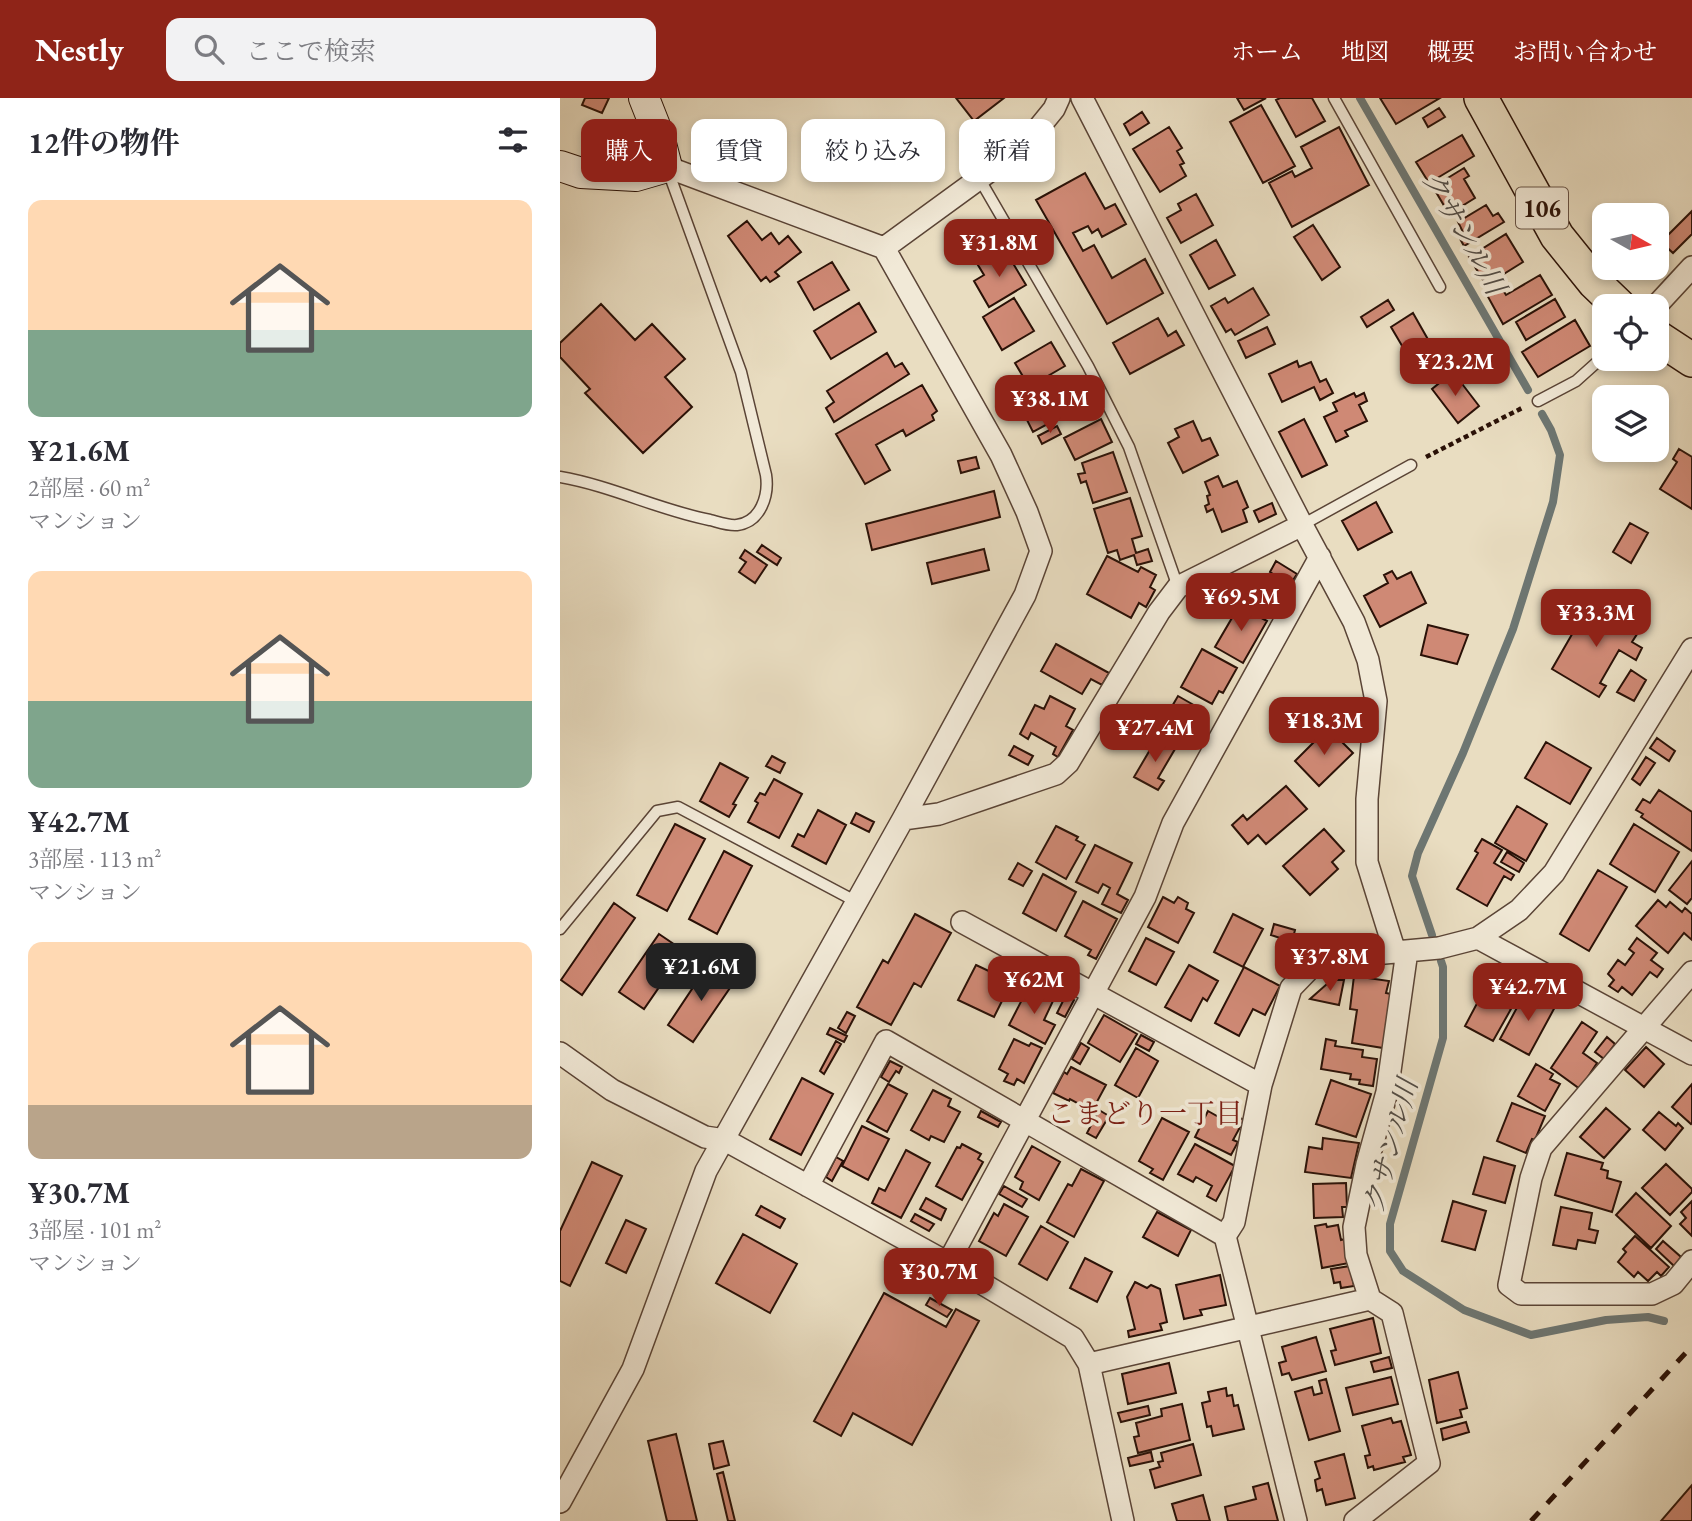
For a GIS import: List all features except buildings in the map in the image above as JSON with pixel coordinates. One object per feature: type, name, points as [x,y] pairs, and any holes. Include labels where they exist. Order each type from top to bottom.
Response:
[{"type":"main road","name":"106","points":[[1480,98],[1557,236],[1606,294]]},
{"type":"main road","points":[[1669,345],[1692,360]]},
{"type":"street","points":[[644,98],[652,119]]},
{"type":"street","points":[[1046,119],[1059,98]]},
{"type":"street","points":[[1082,98],[1354,622],[1368,660],[1376,701],[1367,799],[1367,862],[1401,951],[1387,1091],[1367,1164],[1354,1227],[1356,1255],[1370,1299],[1392,1313],[1429,1463],[1355,1521]]},
{"type":"street","points":[[560,166],[581,173]]},
{"type":"street","points":[[560,1502],[633,1369],[706,1171],[1025,595],[1041,551],[1001,455],[884,248],[677,171]]},
{"type":"street","points":[[884,248],[974,182]]},
{"type":"street","points":[[1667,294],[1692,267]]},
{"type":"street","points":[[903,819],[939,814],[1056,774],[1068,763],[1159,612],[1178,587],[1302,525]]},
{"type":"street","points":[[948,1264],[1145,897],[1173,823],[1320,557]]},
{"type":"street","points":[[1225,1236],[1234,1222],[1261,1085],[1291,988],[1319,959],[1439,948],[1478,938],[1519,909],[1554,873],[1692,649]]},
{"type":"street","points":[[962,922],[1261,1085]]},
{"type":"street","points":[[1478,938],[1692,1054]]},
{"type":"street","points":[[1692,972],[1541,1148],[1531,1178],[1509,1285],[1521,1294],[1652,1294],[1673,1284],[1692,1261]]},
{"type":"street","points":[[808,1186],[886,1041],[1225,1236],[1296,1521]]},
{"type":"street","points":[[560,1053],[612,1090],[705,1136],[725,1140],[948,1264],[1073,1338],[1089,1364],[1123,1521]]},
{"type":"street","points":[[1089,1364],[1370,1299]]},
{"type":"lane","points":[[1334,98],[1440,287]]},
{"type":"lane","points":[[560,477],[592,483],[690,516],[736,526],[749,520],[763,505],[768,489],[766,475],[741,372],[672,182]]},
{"type":"lane","points":[[981,182],[1088,366],[1129,447],[1178,587]]},
{"type":"lane","points":[[1538,401],[1576,381],[1592,367]]},
{"type":"lane","points":[[1302,525],[1412,465]]},
{"type":"lane","points":[[560,929],[656,811],[678,807],[857,902]]},
{"type":"path","points":[[1412,465],[1538,401]]},
{"type":"waterway","name":"クサンル川","points":[[1360,98],[1528,390]]},
{"type":"waterway","name":"クサンル川","points":[[1432,935],[1412,876],[1418,853],[1463,753],[1513,629],[1553,502],[1560,455],[1542,414]]},
{"type":"waterway","name":"クサンル川","points":[[1441,961],[1443,1038],[1390,1224],[1390,1251],[1403,1271],[1464,1310],[1531,1335],[1606,1320],[1648,1317],[1664,1321]]},
{"type":"railway","points":[[1531,1521],[1692,1346]]},
{"type":"district","name":"こまどり一丁目","points":[[1145,1113]]}]
